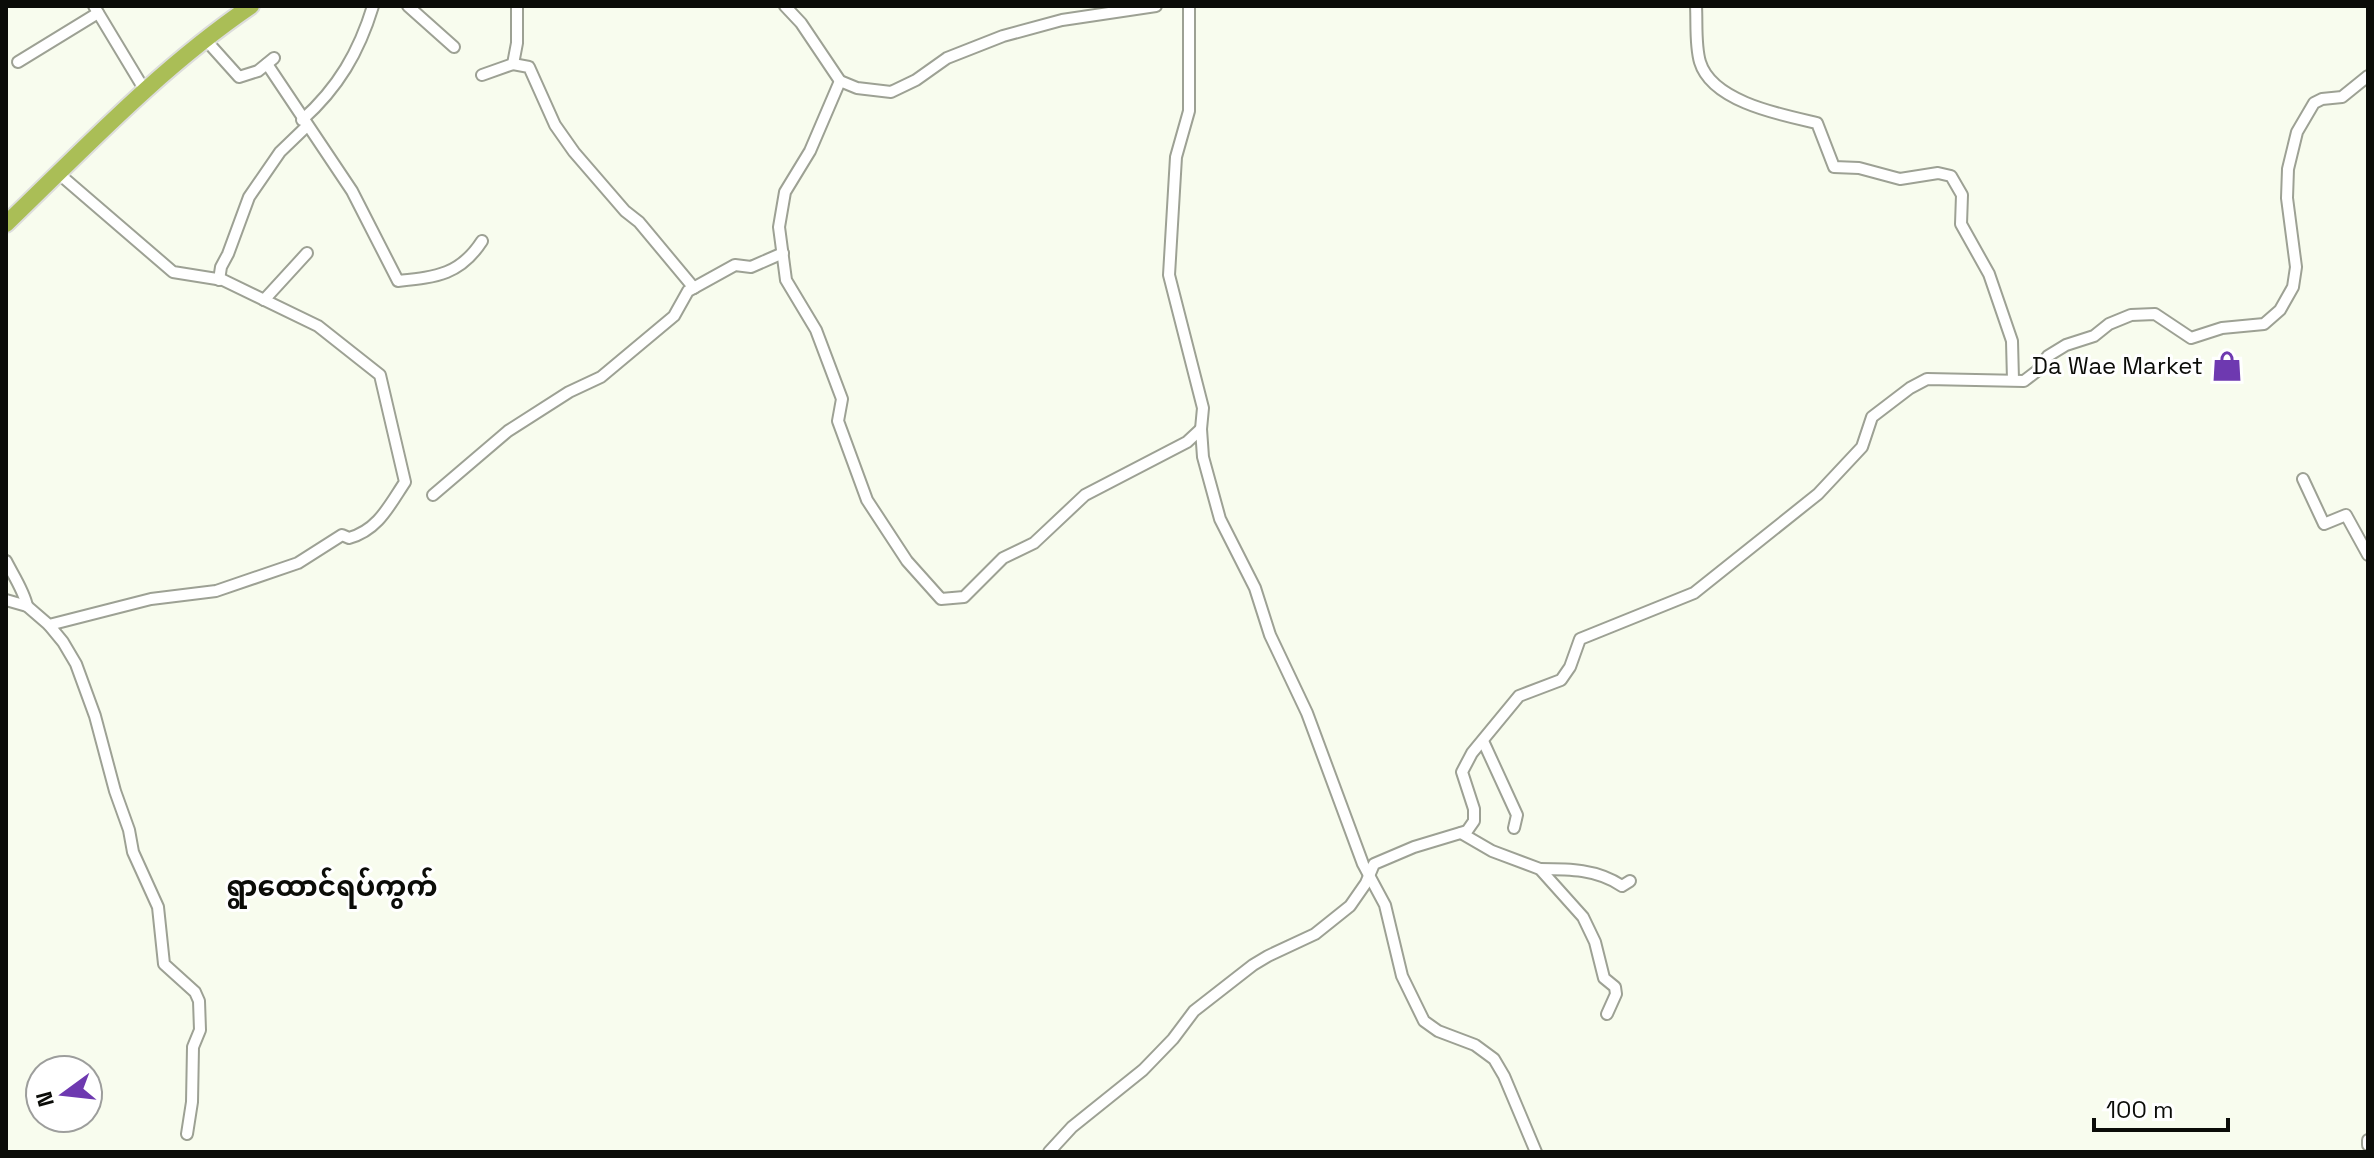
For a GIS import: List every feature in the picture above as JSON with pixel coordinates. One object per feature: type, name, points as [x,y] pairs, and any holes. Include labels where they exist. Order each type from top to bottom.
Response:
[{"type":"highway","points":[[6,224],[13,207],[58,173],[144,89],[204,38],[251,6]]},
{"type":"street","points":[[219,280],[221,267],[249,197],[280,152],[347,69],[373,6]]},
{"type":"street","points":[[408,6],[454,47]]},
{"type":"street","points":[[513,64],[517,43],[517,6]]},
{"type":"street","points":[[785,6],[801,23],[840,81],[857,88],[891,92],[916,80],[947,58],[1003,36],[1062,20],[1156,6]]},
{"type":"street","points":[[1189,6],[1189,111],[1176,157],[1169,275],[1203,408],[1203,457],[1220,519],[1255,588],[1270,635],[1307,713],[1370,876],[1385,905],[1402,976],[1424,1021],[1438,1031],[1475,1045],[1494,1059],[1536,1152]]},
{"type":"street","points":[[1696,6],[1700,62],[1710,80],[1730,95],[1774,113],[1817,123],[1834,167],[1859,168],[1900,179],[1938,173],[1951,176],[1962,195],[1961,224],[1989,274],[2012,341],[2013,380]]},
{"type":"street","points":[[18,62],[96,10],[144,89]]},
{"type":"street","points":[[204,38],[239,77],[258,71],[271,61],[304,123],[352,191],[398,281],[438,277],[471,258],[482,241]]},
{"type":"street","points":[[482,75],[513,64],[529,67],[555,125],[574,152],[625,211],[639,222],[694,288]]},
{"type":"street","points":[[1049,1152],[1072,1127],[1143,1070],[1173,1039],[1194,1011],[1268,956],[1315,934],[1350,906],[1370,876],[1374,864],[1414,847],[1467,831],[1474,821],[1474,809],[1462,772],[1519,696],[1561,680],[1570,667],[1580,639],[1694,593],[1818,494],[1862,447],[1872,417],[1910,388],[1927,379],[2024,381],[2037,371],[2048,356],[2066,345],[2094,336],[2109,324],[2131,315],[2155,314],[2191,338],[2222,328],[2264,324],[2280,310],[2293,287],[2296,267],[2287,198],[2288,169],[2297,132],[2314,103],[2342,97],[2368,76]]},
{"type":"street","points":[[840,81],[810,151],[785,192],[779,227],[786,280],[816,330],[842,399],[838,421],[867,500],[907,561],[941,599],[964,597],[1003,558],[1034,543],[1085,495],[1187,442],[1201,429]]},
{"type":"street","points":[[49,625],[137,602],[216,591],[298,563],[342,535],[349,538],[365,533],[380,520],[405,482],[380,375],[318,326],[219,280],[173,272],[58,173]]},
{"type":"street","points":[[264,300],[307,253]]},
{"type":"street","points":[[433,495],[508,431],[569,392],[601,377],[674,316],[688,291],[735,265],[751,267],[783,253]]},
{"type":"street","points":[[2303,479],[2324,524],[2346,515],[2368,555]]},
{"type":"street","points":[[6,561],[16,584],[24,593],[27,606]]},
{"type":"street","points":[[6,600],[27,606],[49,625],[76,664],[95,716],[133,852],[158,907],[164,964],[195,992],[199,1001],[200,1030],[193,1047],[192,1102],[187,1134]]},
{"type":"street","points":[[1483,741],[1517,815],[1514,828]]},
{"type":"street","points":[[1461,833],[1492,851],[1540,869],[1583,870],[1609,877],[1622,886],[1630,881]]},
{"type":"street","points":[[1540,869],[1583,917],[1595,942],[1604,978],[1615,987],[1616,994],[1607,1014]]},
{"type":"place","name":"Da Wae Market","points":[[2227,366]]},
{"type":"district","name":"ရွာထောင်ရပ်ကွက်","points":[[332,886]]}]
